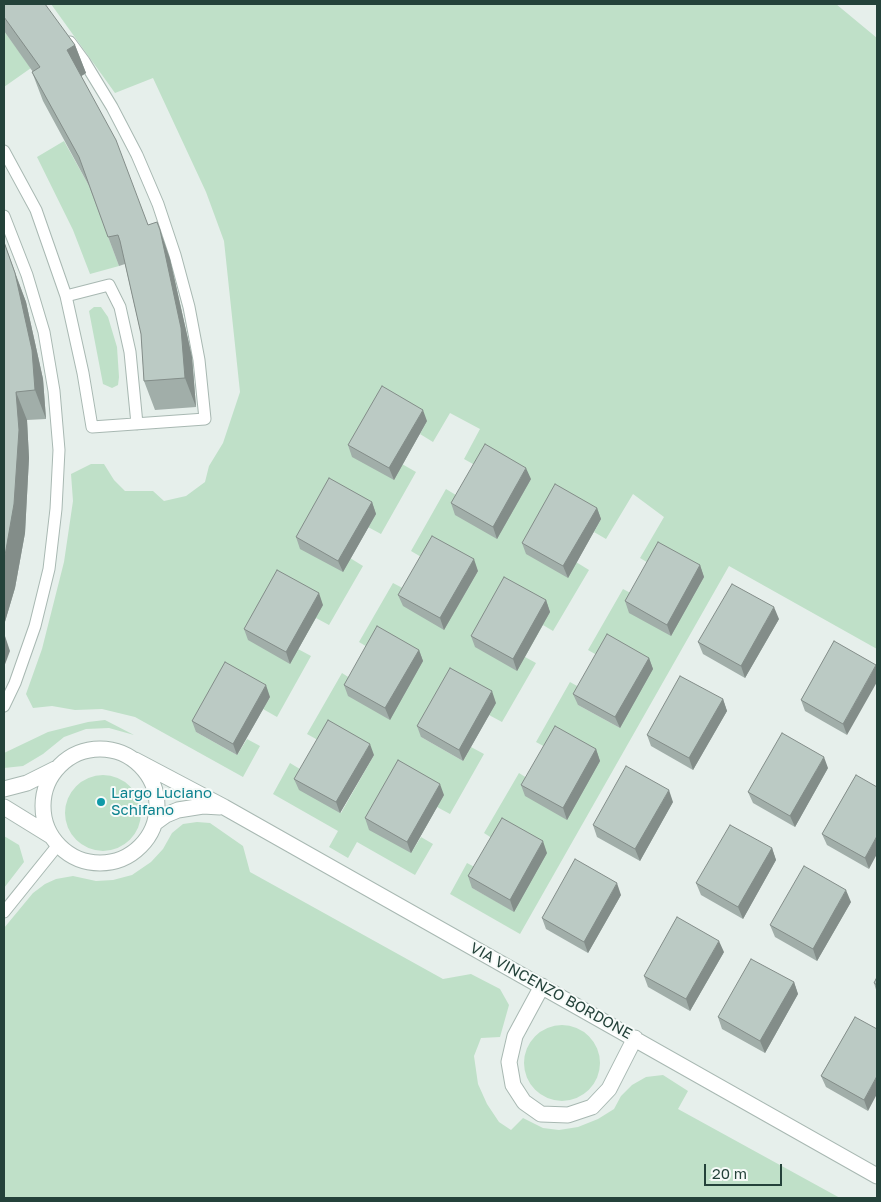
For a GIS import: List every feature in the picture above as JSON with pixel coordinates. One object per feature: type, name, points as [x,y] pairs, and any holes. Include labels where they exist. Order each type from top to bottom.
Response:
[{"type":"street","points":[[4,788],[27,783],[44,776],[74,755],[91,749],[110,749],[135,760],[149,775],[157,794],[158,814],[155,824],[144,844],[135,852],[113,862],[89,862],[67,853],[55,841],[4,807]]},
{"type":"street","name":"VIA VINCENZO BORDONE","points":[[135,760],[635,1038],[877,1176]]},
{"type":"street","points":[[55,841],[44,816],[44,795],[47,784],[58,767]]},
{"type":"street","points":[[155,824],[166,815],[190,807],[224,808]]},
{"type":"street","points":[[542,986],[515,1036],[509,1062],[513,1085],[524,1102],[542,1114],[568,1115],[592,1107],[609,1089],[635,1038]]},
{"type":"lane","points":[[4,151],[36,210],[66,296],[83,373],[92,427],[205,419],[189,307],[167,230],[137,155],[112,107],[84,61],[63,32]]},
{"type":"lane","points":[[4,216],[27,275],[44,332],[54,390],[58,450],[56,509],[49,569],[35,626],[15,683],[4,706]]},
{"type":"lane","points":[[66,296],[109,285],[120,307],[130,352],[137,424]]},
{"type":"lane","points":[[4,912],[55,841]]},
{"type":"green space","points":[[51,4],[836,4],[877,38],[877,649],[729,566],[520,934],[450,894],[467,863],[482,871],[472,888],[514,911],[498,842],[484,833],[519,773],[533,782],[551,750],[536,742],[570,682],[586,691],[578,705],[620,728],[604,659],[588,650],[623,589],[638,597],[655,567],[640,558],[664,517],[633,494],[606,539],[594,532],[601,519],[576,562],[589,570],[553,631],[543,625],[525,657],[536,663],[502,722],[489,715],[421,737],[463,761],[471,747],[484,754],[450,814],[437,807],[411,853],[421,837],[433,844],[415,875],[357,842],[348,858],[329,847],[338,831],[273,794],[290,763],[308,774],[341,813],[374,755],[325,744],[307,734],[342,673],[356,682],[374,651],[359,642],[393,583],[410,592],[444,629],[478,571],[428,561],[411,551],[446,489],[464,500],[497,538],[530,480],[482,469],[464,459],[480,429],[450,413],[433,442],[420,434],[427,421],[402,464],[416,472],[381,534],[368,527],[350,558],[363,566],[329,625],[316,618],[298,649],[311,656],[277,717],[263,709],[270,697],[196,732],[237,755],[247,739],[260,746],[243,777],[135,717],[102,709],[75,710],[52,706],[33,708],[26,694],[42,649],[64,562],[73,501],[71,474],[91,464],[104,464],[114,480],[125,491],[153,491],[164,501],[186,496],[205,482],[209,466],[223,443],[240,392],[224,241],[206,192],[153,78],[115,93]]},
{"type":"green space","points":[[4,31],[31,68],[4,87]]},
{"type":"green space","points":[[64,141],[89,186],[119,266],[90,274],[73,230],[37,157]]},
{"type":"green space","points":[[94,307],[101,307],[108,317],[117,347],[119,377],[118,385],[112,388],[103,384],[89,311]]},
{"type":"green space","points":[[105,720],[134,735],[109,728],[86,729],[64,737],[43,754],[23,766],[4,768],[4,753],[48,732],[88,722]]},
{"type":"green space","points":[[103,775],[117,778],[130,786],[138,799],[141,813],[138,827],[130,840],[117,848],[103,851],[89,848],[76,840],[68,827],[65,813],[68,799],[76,786],[89,778]]},
{"type":"green space","points":[[210,823],[243,846],[250,872],[443,979],[471,974],[500,989],[509,1005],[500,1037],[481,1038],[474,1056],[478,1084],[487,1104],[499,1122],[511,1130],[523,1118],[543,1128],[559,1130],[578,1127],[598,1119],[614,1109],[621,1096],[632,1085],[646,1077],[663,1075],[688,1091],[678,1109],[840,1198],[4,1198],[4,928],[33,893],[45,884],[56,879],[73,876],[96,881],[113,880],[132,875],[151,862],[163,849],[172,833],[183,824]]},
{"type":"green space","points":[[4,836],[19,845],[24,862],[4,888]]},
{"type":"green space","points":[[562,1025],[576,1028],[589,1036],[597,1049],[600,1063],[597,1077],[589,1090],[576,1098],[562,1101],[548,1098],[535,1090],[527,1077],[524,1063],[527,1049],[535,1036],[548,1028]]},
{"type":"building","points":[[4,4],[45,4],[75,45],[67,50],[116,140],[148,225],[157,222],[160,230],[181,328],[185,378],[144,381],[141,334],[118,235],[108,237],[79,157],[32,72],[40,67],[4,17]]},
{"type":"building","points":[[4,242],[15,273],[32,350],[35,390],[16,392],[19,430],[14,504],[4,561]]},
{"type":"building","points":[[382,386],[423,410],[389,468],[348,445]]},
{"type":"building","points":[[485,444],[526,468],[493,527],[451,503]]},
{"type":"building","points":[[329,478],[372,502],[338,561],[296,537]]},
{"type":"building","points":[[555,484],[597,508],[563,566],[522,543]]},
{"type":"building","points":[[432,536],[474,559],[440,618],[398,595]]},
{"type":"building","points":[[658,542],[700,565],[667,625],[625,601]]},
{"type":"building","points":[[277,570],[319,593],[286,652],[244,629]]},
{"type":"building","points":[[504,577],[546,600],[513,659],[471,636]]},
{"type":"building","points":[[732,584],[774,607],[741,666],[698,642]]},
{"type":"building","points":[[377,626],[419,650],[385,708],[344,685]]},
{"type":"building","points":[[607,634],[649,658],[615,717],[573,694]]},
{"type":"building","points":[[834,641],[876,665],[843,724],[801,700]]},
{"type":"building","points":[[225,662],[266,685],[233,744],[192,721]]},
{"type":"building","points":[[450,668],[492,691],[459,750],[417,726]]},
{"type":"building","points":[[680,676],[723,699],[689,758],[647,735]]},
{"type":"building","points":[[328,720],[370,744],[336,802],[294,779]]},
{"type":"building","points":[[555,726],[596,749],[563,808],[521,785]]},
{"type":"building","points":[[782,733],[824,757],[790,816],[748,792]]},
{"type":"building","points":[[398,760],[440,784],[407,842],[365,818]]},
{"type":"building","points":[[626,766],[669,790],[635,849],[593,825]]},
{"type":"building","points":[[856,775],[877,787],[877,836],[865,858],[822,834]]},
{"type":"building","points":[[502,818],[543,841],[510,900],[468,876]]},
{"type":"building","points":[[730,825],[772,848],[738,907],[696,883]]},
{"type":"building","points":[[575,859],[617,883],[584,942],[542,918]]},
{"type":"building","points":[[804,866],[846,890],[813,949],[770,925]]},
{"type":"building","points":[[677,917],[719,941],[686,999],[644,976]]},
{"type":"building","points":[[751,959],[794,982],[760,1041],[718,1017]]},
{"type":"building","points":[[855,1017],[877,1029],[877,1076],[864,1100],[821,1076]]},
{"type":"place","name":"Largo Luciano Schifano","points":[[101,802]]}]
